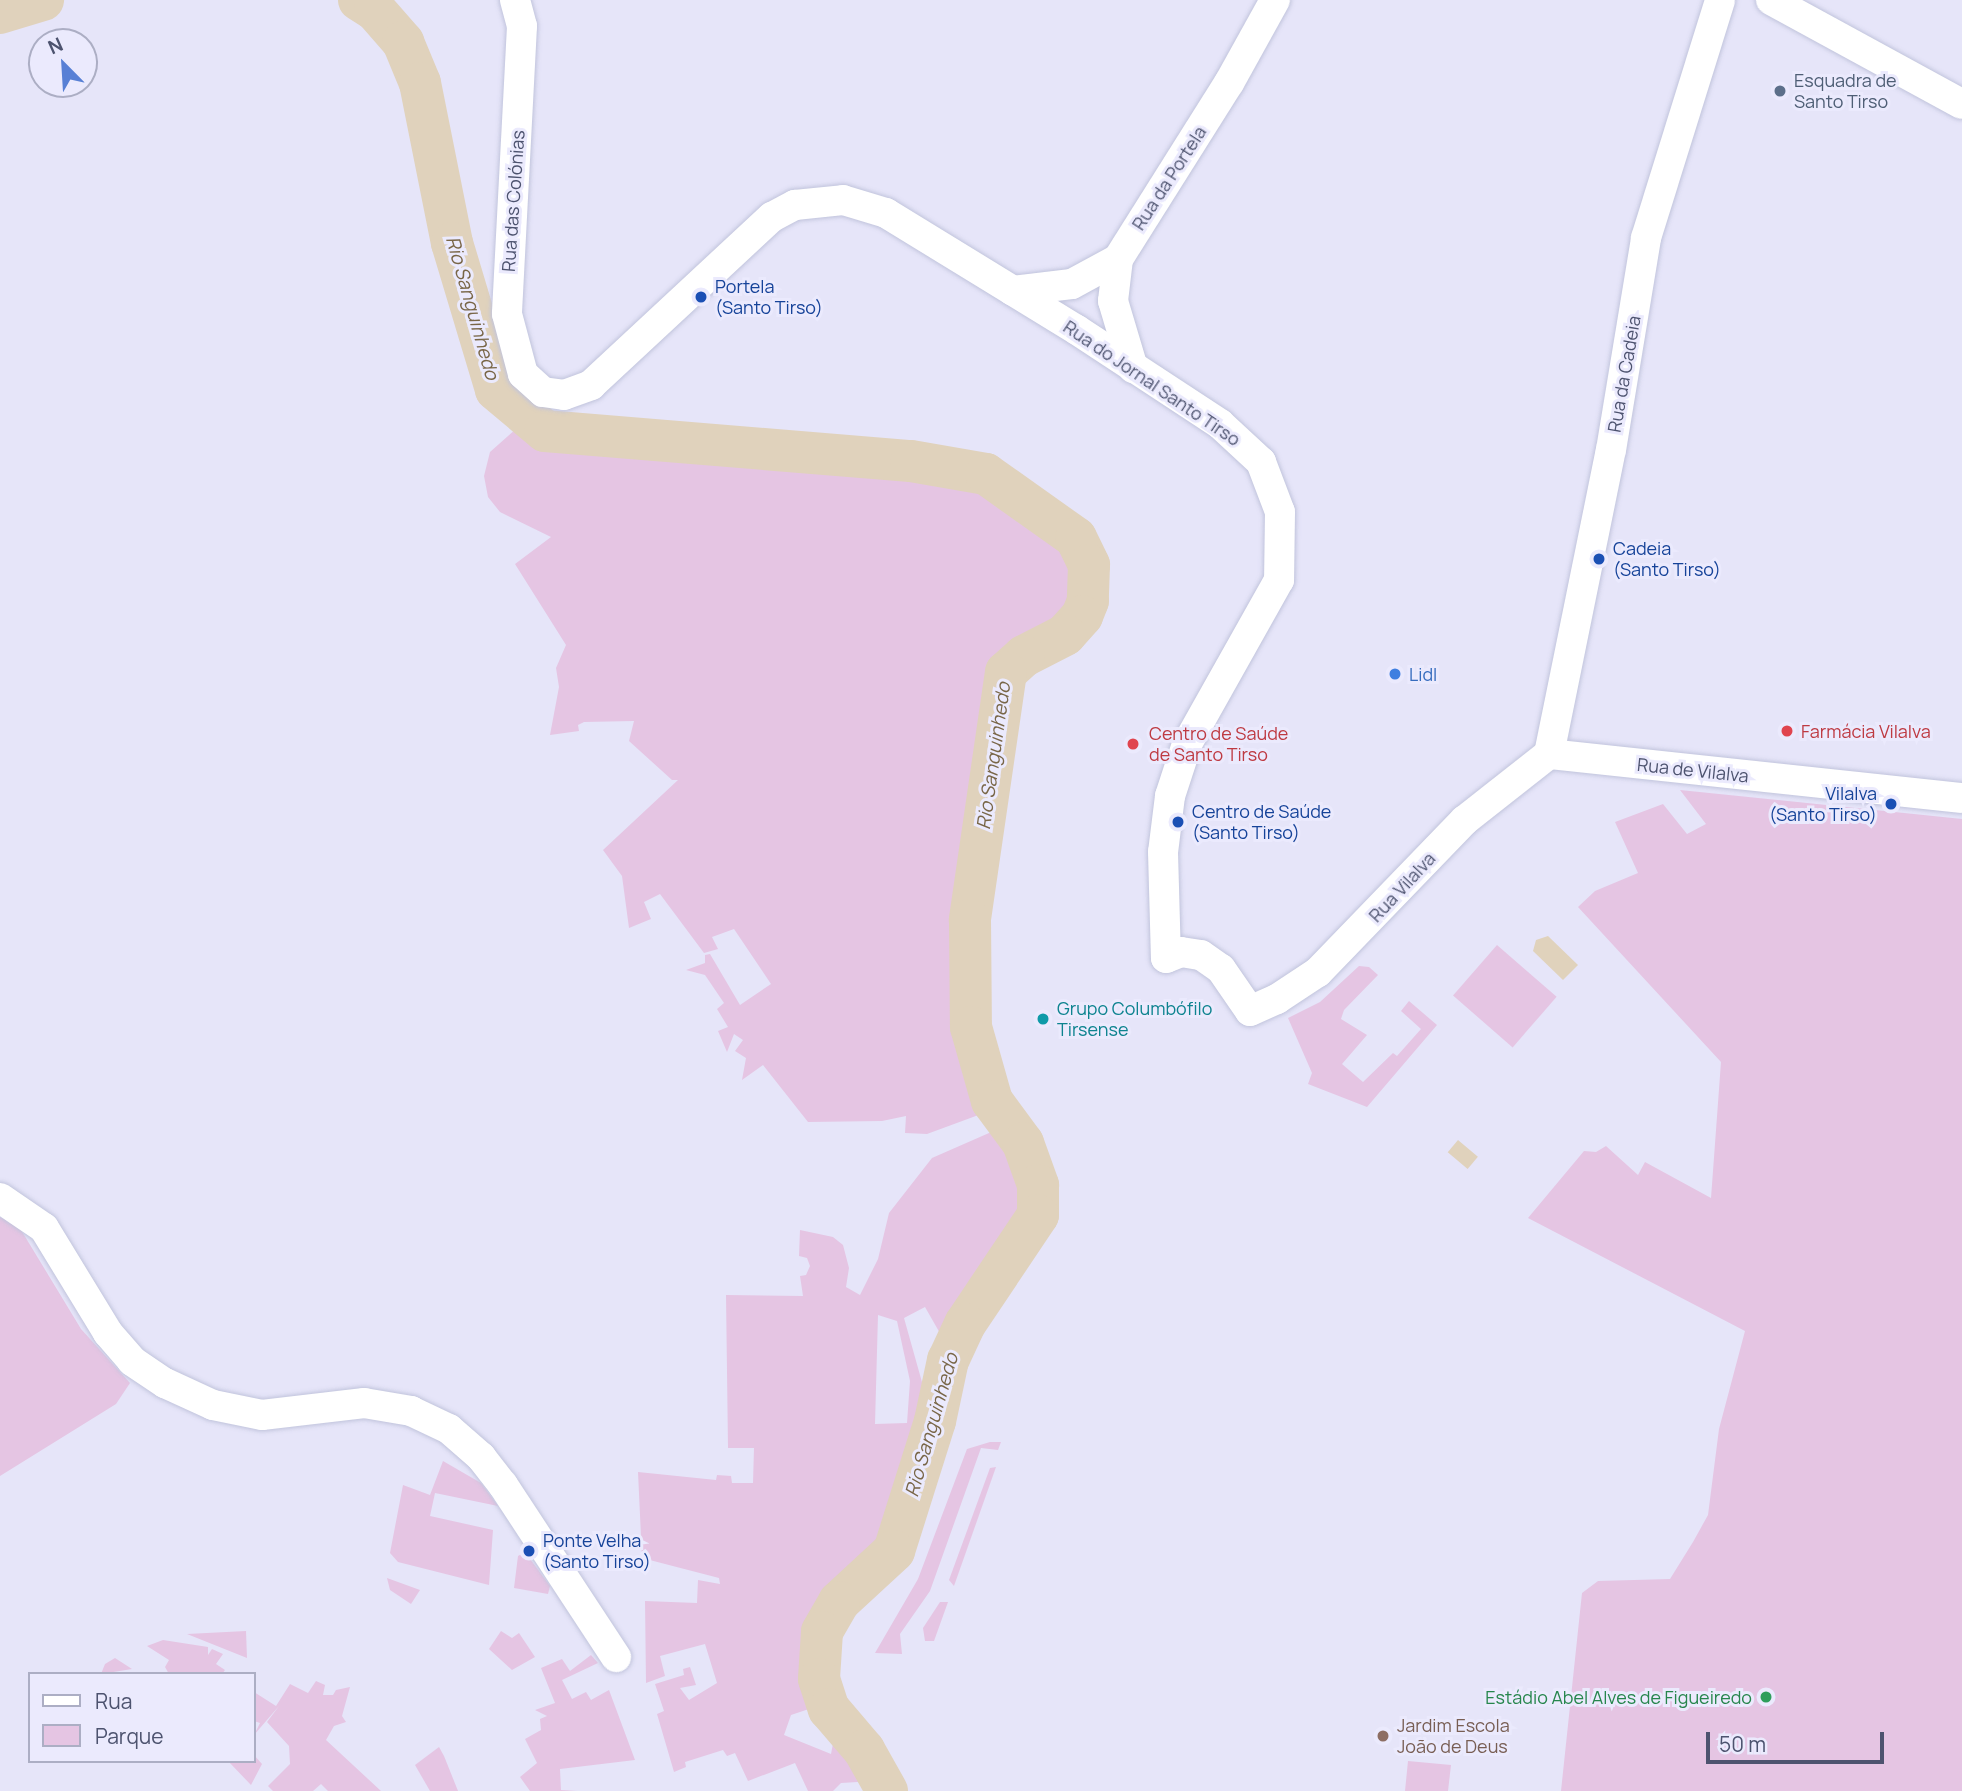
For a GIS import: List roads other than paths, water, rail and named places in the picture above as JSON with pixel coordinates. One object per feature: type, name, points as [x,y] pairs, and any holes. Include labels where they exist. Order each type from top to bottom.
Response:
[{"type":"street","name":"Rua das Colónias","points":[[515,0],[522,26],[507,314],[523,374],[543,391]]},
{"type":"street","name":"Rua da Portela","points":[[1013,291],[1072,284],[1118,258],[1223,92],[1275,0]]},
{"type":"street","name":"Rua da Cadeia","points":[[1549,754],[1611,450],[1646,238],[1720,0]]},
{"type":"street","points":[[1771,0],[1932,91],[1962,104]]},
{"type":"street","points":[[1932,91],[1962,78]]},
{"type":"street","name":"Rua do Jornal Santo Tirso","points":[[543,391],[564,395],[591,385],[750,233],[795,205],[843,201],[886,213],[1133,368],[1241,442],[1261,462],[1274,486],[1280,512],[1279,580],[1187,744],[1170,796],[1163,852],[1166,958],[1181,953],[1201,955],[1221,970],[1250,1011]]},
{"type":"street","points":[[1118,258],[1113,301],[1133,368]]},
{"type":"street","name":"Rua de Vilalva","points":[[1549,754],[1962,798]]},
{"type":"street","name":"Rua Vilalva","points":[[1250,1011],[1318,972],[1465,820],[1549,754]]},
{"type":"street","points":[[0,1198],[44,1228],[108,1334],[132,1362],[212,1405],[262,1415],[365,1403],[411,1411],[449,1429],[481,1457],[503,1485],[616,1657]]},
{"type":"waterway","name":"Rio Sanguinhedo","points":[[0,13],[43,0]]},
{"type":"waterway","name":"Rio Sanguinhedo","points":[[359,0],[375,10],[403,42],[420,83],[452,243],[496,390],[545,431],[911,461],[986,474],[1076,538],[1089,565],[1088,601],[1082,616],[1065,635],[1024,656],[1006,672],[970,920],[971,1027],[992,1101],[1023,1143],[1038,1185],[1038,1215],[965,1324],[948,1360],[935,1421],[894,1551],[839,1602],[822,1632],[819,1679],[829,1709],[864,1750],[887,1791]]},
{"type":"place","name":"Esquadra de Santo Tirso","points":[[1780,91]]},
{"type":"place","name":"Portela (Santo Tirso)","points":[[701,297]]},
{"type":"place","name":"Cadeia (Santo Tirso)","points":[[1599,559]]},
{"type":"place","name":"Lidl","points":[[1395,674]]},
{"type":"place","name":"Farmácia Vilalva","points":[[1787,731]]},
{"type":"place","name":"Centro de Saúde de Santo Tirso","points":[[1133,744]]},
{"type":"place","name":"Vilalva (Santo Tirso)","points":[[1891,804]]},
{"type":"place","name":"Centro de Saúde (Santo Tirso)","points":[[1178,822]]},
{"type":"place","name":"Grupo Columbófilo Tirsense","points":[[1043,1019]]},
{"type":"place","name":"Ponte Velha (Santo Tirso)","points":[[529,1551]]},
{"type":"place","name":"Estádio Abel Alves de Figueiredo","points":[[1766,1697]]},
{"type":"place","name":"Jardim Escola João de Deus","points":[[1383,1736]]}]
